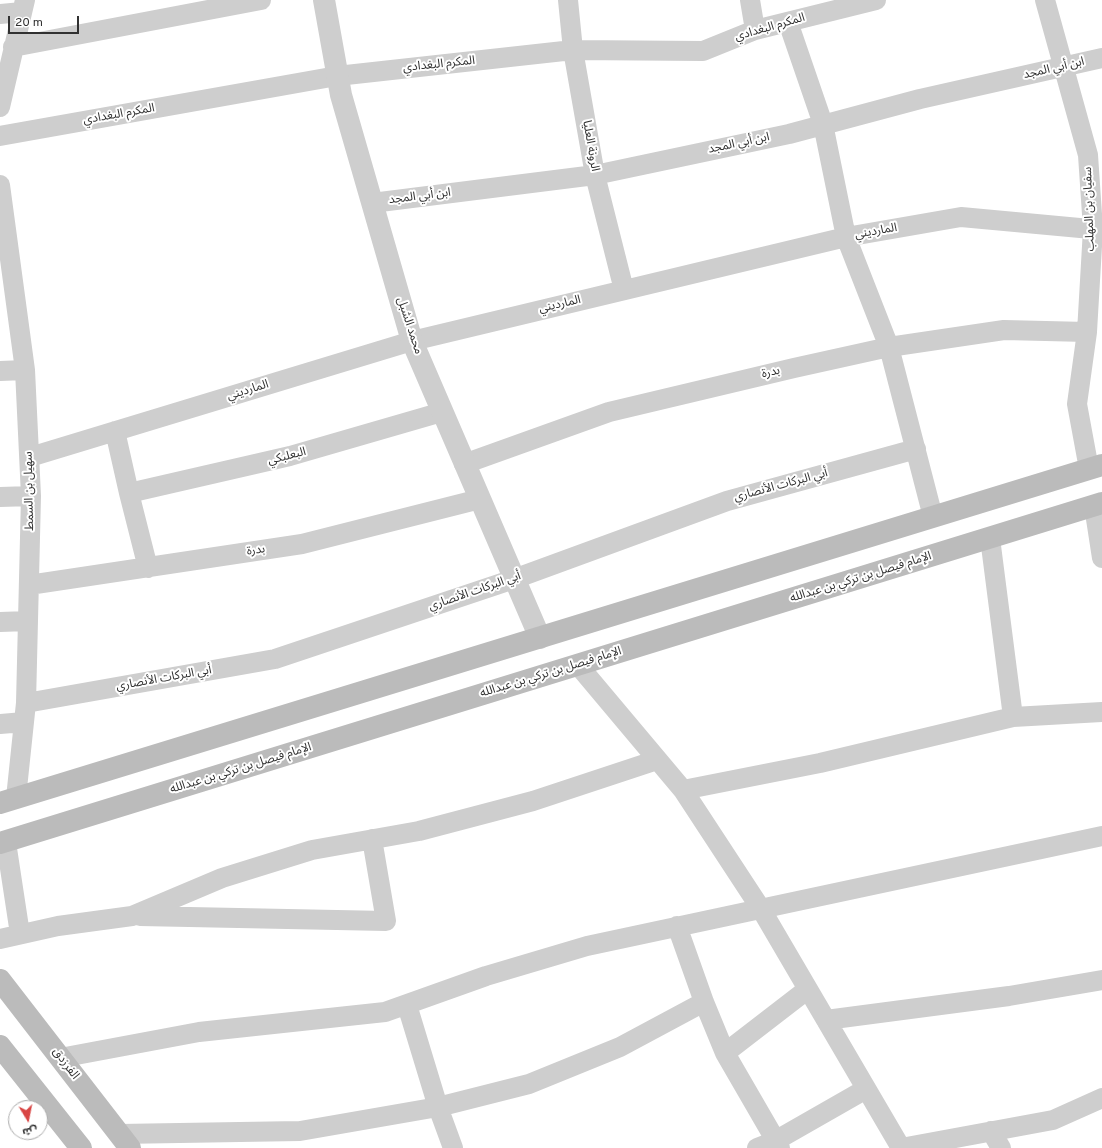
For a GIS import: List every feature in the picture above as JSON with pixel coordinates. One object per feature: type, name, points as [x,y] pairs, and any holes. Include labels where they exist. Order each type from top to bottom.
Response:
[{"type":"main road","points":[[8,801],[1095,467]]},
{"type":"main road","name":"الإمام فيصل بن تركي بن عبدالله","points":[[3,842],[1098,505]]},
{"type":"main road","name":"الفرزدق","points":[[0,980],[125,1141]]},
{"type":"main road","points":[[0,1046],[81,1148]]},
{"type":"street","points":[[13,47],[261,0]]},
{"type":"street","name":"محمد الشبل","points":[[324,0],[341,95],[412,341],[540,638]]},
{"type":"street","name":"الرونة العليا","points":[[568,0],[573,50],[595,175],[624,290]]},
{"type":"street","points":[[750,0],[755,30]]},
{"type":"street","name":"سفيان بن المهلب","points":[[1045,0],[1088,155],[1098,229],[1087,332],[1077,404],[1095,467]]},
{"type":"street","name":"المكرم البغدادي","points":[[0,136],[337,76],[573,50],[703,51],[755,30],[868,1]]},
{"type":"street","points":[[0,107],[13,47],[24,6]]},
{"type":"street","points":[[0,14],[24,6]]},
{"type":"street","points":[[788,22],[823,124],[846,237],[889,347],[933,517]]},
{"type":"street","name":"ابن أبي المجد","points":[[372,203],[595,175],[789,134],[920,99],[1102,58]]},
{"type":"street","name":"سهيل بن السمط","points":[[0,185],[25,370],[31,496],[25,713],[8,801]]},
{"type":"street","name":"المارديني","points":[[30,457],[412,341],[846,237],[961,217],[1098,229]]},
{"type":"street","name":"بدرة","points":[[464,464],[609,412],[889,347],[1004,330],[1087,332]]},
{"type":"street","points":[[0,370],[25,370]]},
{"type":"street","name":"البعلبكي","points":[[129,493],[290,456],[442,412]]},
{"type":"street","points":[[115,431],[148,568]]},
{"type":"street","name":"أبي البركات الأنصاري","points":[[0,724],[25,713],[274,659],[514,579],[727,501],[916,449]]},
{"type":"street","points":[[0,497],[31,496]]},
{"type":"street","name":"بدرة","points":[[29,585],[302,544],[480,499]]},
{"type":"street","points":[[1098,505],[1102,558]]},
{"type":"street","points":[[990,538],[1013,716]]},
{"type":"street","points":[[0,622],[28,621]]},
{"type":"street","points":[[578,665],[683,790],[760,908],[901,1148],[996,1140],[1101,1102]]},
{"type":"street","points":[[683,790],[820,764],[1013,716],[1102,712]]},
{"type":"street","points":[[132,916],[230,876],[312,850],[419,831],[533,801],[657,760]]},
{"type":"street","points":[[60,1058],[199,1032],[385,1012],[486,976],[587,946],[1102,836]]},
{"type":"street","points":[[0,939],[58,926],[132,916],[386,922],[372,839]]},
{"type":"street","points":[[3,842],[20,934]]},
{"type":"street","points":[[677,926],[704,1002],[725,1053],[777,1144]]},
{"type":"street","points":[[826,1020],[1009,996],[1102,980]]},
{"type":"street","points":[[725,1053],[808,989]]},
{"type":"street","points":[[125,1141],[300,1131],[438,1107],[529,1084],[620,1047],[704,1002]]},
{"type":"street","points":[[407,1005],[438,1107],[453,1148]]},
{"type":"street","points":[[756,1148],[777,1144],[866,1089]]}]
